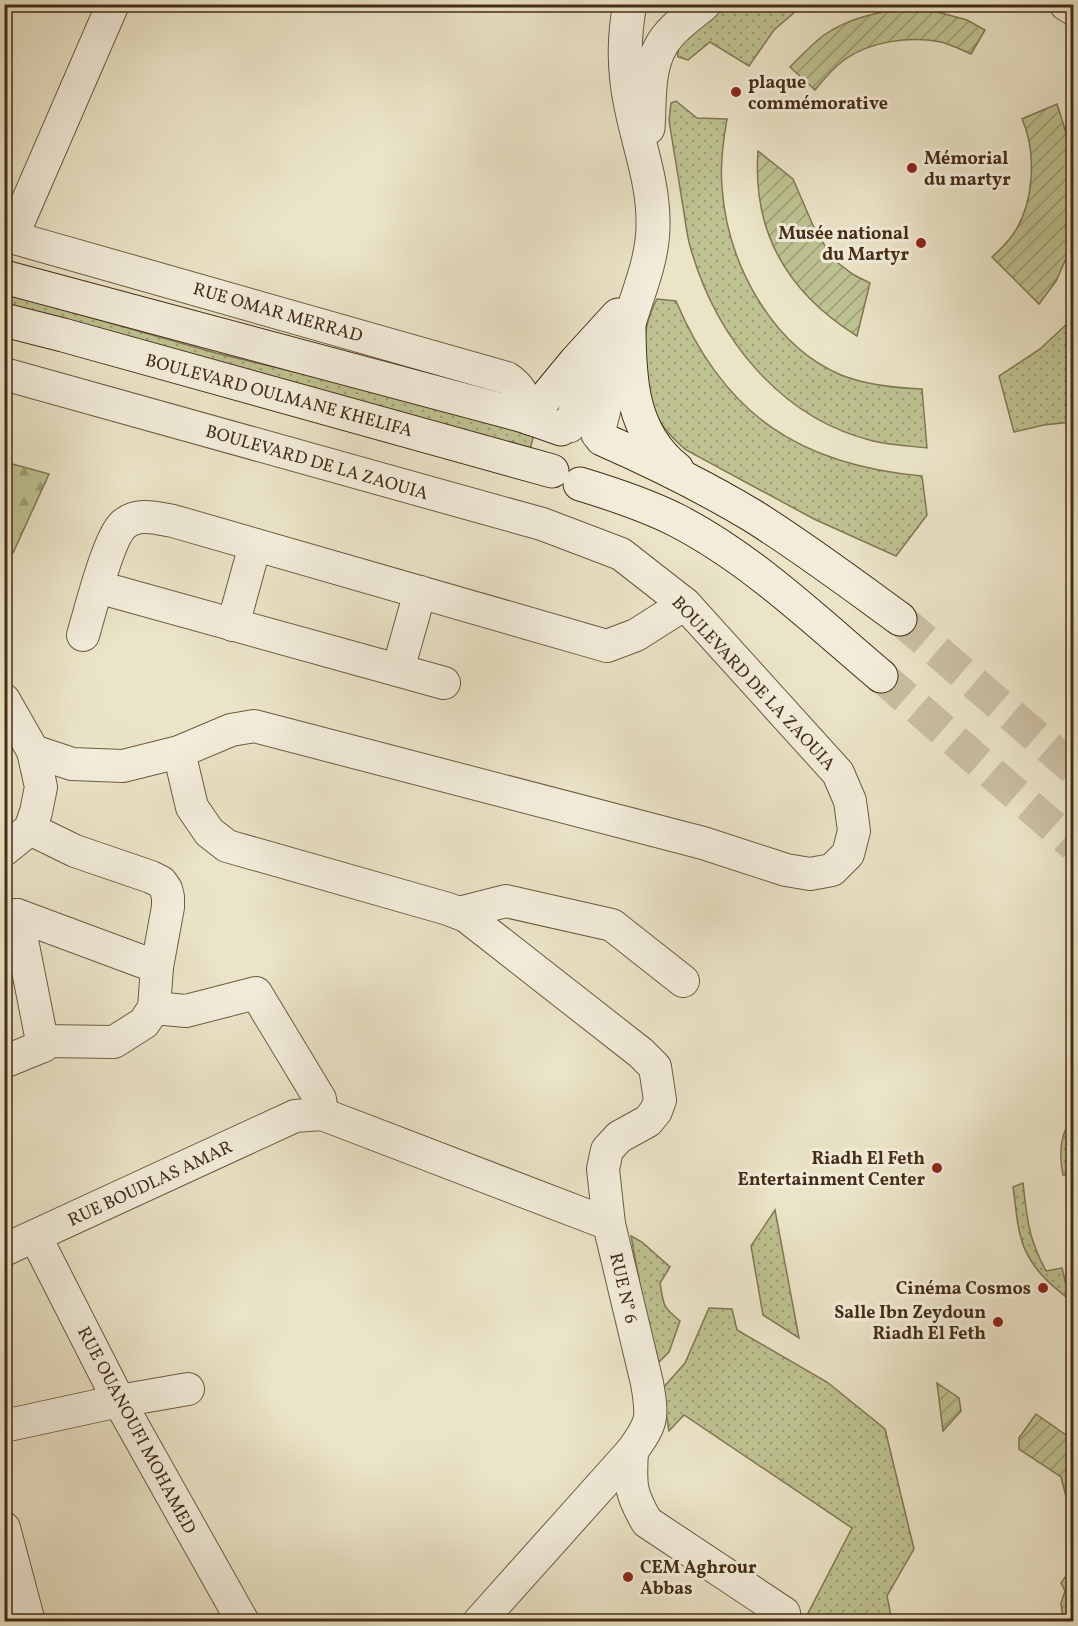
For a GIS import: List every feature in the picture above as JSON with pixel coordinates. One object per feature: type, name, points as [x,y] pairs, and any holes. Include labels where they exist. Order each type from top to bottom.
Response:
[{"type":"main road","points":[[583,432],[623,319],[648,262],[654,221],[647,169],[627,82],[630,4]]},
{"type":"main road","points":[[647,169],[650,86],[654,64],[660,47],[670,33],[704,4]]},
{"type":"main road","points":[[1066,4],[1074,9]]},
{"type":"main road","points":[[4,277],[583,432],[700,487],[752,515],[801,546],[900,619]]},
{"type":"main road","points":[[527,417],[576,361],[623,319]]},
{"type":"main road","points":[[623,319],[634,400],[640,420],[660,453],[700,487]]},
{"type":"main road","name":"BOULEVARD OULMANE KHELIFA","points":[[4,320],[566,478],[661,513],[730,554],[779,590],[881,676]]},
{"type":"main road","points":[[583,432],[606,455],[605,464],[595,477],[566,478],[548,463],[549,444],[554,436],[583,432]]},
{"type":"street","points":[[8,236],[113,4]]},
{"type":"street","name":"RUE OMAR MERRAD","points":[[8,236],[507,378],[521,390],[525,398],[527,417]]},
{"type":"street","name":"BOULEVARD DE LA ZAOUIA","points":[[4,374],[542,524],[621,554],[685,604],[838,773],[850,801],[854,831],[848,854],[832,870],[810,874],[786,870],[703,843],[254,726],[231,730],[179,752],[123,766],[72,764],[33,751]]},
{"type":"street","points":[[83,635],[113,540],[123,525],[138,517],[164,519],[607,646],[636,635],[685,604]]},
{"type":"street","points":[[233,625],[255,545]]},
{"type":"street","points":[[98,587],[444,683]]},
{"type":"street","points":[[398,670],[420,592]]},
{"type":"street","points":[[4,700],[33,751],[41,787],[30,829],[4,850]]},
{"type":"street","points":[[179,752],[192,807],[209,832],[226,846],[459,914],[506,901],[612,925],[683,981]]},
{"type":"street","points":[[4,1062],[43,1046],[45,1041],[114,1042],[144,1023],[154,1008],[157,967],[168,908],[166,889],[161,882],[75,851],[30,829]]},
{"type":"street","name":"RUE N° 6","points":[[459,914],[466,916],[641,1053],[655,1067],[660,1100],[656,1111],[648,1121],[619,1137],[608,1149],[603,1169],[609,1224],[651,1409],[651,1420],[632,1451],[479,1622]]},
{"type":"street","points":[[43,1046],[17,915],[157,967]]},
{"type":"street","points":[[154,1008],[186,1011],[256,993],[320,1099],[308,1115],[609,1224]]},
{"type":"street","name":"RUE BOUDLAS AMAR","points":[[4,1250],[308,1115]]},
{"type":"street","name":"RUE OUANOUFI MOHAMED","points":[[35,1236],[119,1401],[243,1622]]},
{"type":"street","points":[[4,1426],[119,1401],[189,1389]]},
{"type":"street","points":[[632,1451],[630,1482],[634,1499],[647,1522],[784,1613]]},
{"type":"street","points":[[4,1528],[29,1622]]},
{"type":"green space","points":[[730,5],[803,5],[774,30],[749,66],[710,42],[688,60],[678,57],[678,49],[689,34]]},
{"type":"green space","points":[[923,8],[967,20],[985,30],[971,54],[945,43],[929,40],[904,40],[878,44],[844,60],[815,90],[790,67],[824,35],[847,22],[872,14]]},
{"type":"green space","points":[[676,101],[697,118],[727,119],[721,170],[726,215],[743,271],[773,322],[793,343],[816,361],[841,375],[881,385],[922,389],[927,448],[873,441],[839,430],[808,413],[780,393],[756,369],[734,341],[701,279],[689,241],[669,120],[671,103]]},
{"type":"green space","points":[[1057,104],[1073,155],[1073,243],[1056,281],[1039,304],[992,257],[1014,233],[1026,207],[1031,162],[1027,132],[1022,119]]},
{"type":"green space","points":[[758,151],[793,179],[815,230],[834,260],[854,275],[870,283],[857,336],[812,300],[779,258],[768,234],[761,208]]},
{"type":"green space","points":[[4,293],[216,353],[535,430],[530,450],[5,309]]},
{"type":"green space","points":[[657,299],[676,301],[695,341],[718,375],[743,404],[771,427],[803,446],[839,460],[878,470],[922,476],[927,515],[896,556],[814,519],[686,450],[670,435],[658,418],[652,404],[645,374],[644,343]]},
{"type":"green space","points":[[1068,323],[1073,328],[1073,420],[1014,432],[999,376],[1040,349]]},
{"type":"green space","points":[[5,462],[49,474],[13,553],[5,558]]},
{"type":"green space","points":[[1073,1118],[1073,1174],[1063,1175],[1061,1145],[1068,1124]]},
{"type":"green space","points":[[1023,1183],[1027,1218],[1035,1248],[1046,1271],[1062,1268],[1067,1288],[1073,1292],[1073,1302],[1041,1274],[1024,1248],[1018,1226],[1013,1187]]},
{"type":"green space","points":[[775,1210],[799,1338],[763,1315],[751,1246]]},
{"type":"green space","points":[[631,1236],[642,1242],[670,1267],[660,1283],[662,1297],[670,1312],[680,1321],[669,1352],[655,1366]]},
{"type":"green space","points":[[709,1308],[732,1309],[737,1330],[827,1382],[885,1429],[914,1549],[887,1596],[892,1621],[804,1621],[852,1528],[684,1415],[669,1431],[662,1389],[685,1363]]},
{"type":"green space","points":[[937,1383],[959,1398],[961,1411],[943,1431]]},
{"type":"green space","points":[[1036,1414],[1073,1440],[1073,1524],[1061,1477],[1019,1449],[1019,1438]]},
{"type":"green space","points":[[1073,1566],[1073,1620],[1063,1621],[1061,1603],[1065,1591],[1061,1583]]},
{"type":"tunnel","points":[[900,619],[1074,769]]},
{"type":"tunnel","points":[[881,676],[1074,845]]},
{"type":"place","name":"plaque commémorative","points":[[736,92]]},
{"type":"place","name":"Mémorial du martyr","points":[[912,168]]},
{"type":"place","name":"Musée national du Martyr","points":[[921,243]]},
{"type":"place","name":"Riadh El Feth Entertainment Center","points":[[937,1168]]},
{"type":"place","name":"Cinéma Cosmos","points":[[1043,1288]]},
{"type":"place","name":"Salle Ibn Zeydoun Riadh El Feth","points":[[998,1322]]},
{"type":"place","name":"CEM Aghrour Abbas","points":[[628,1577]]}]
